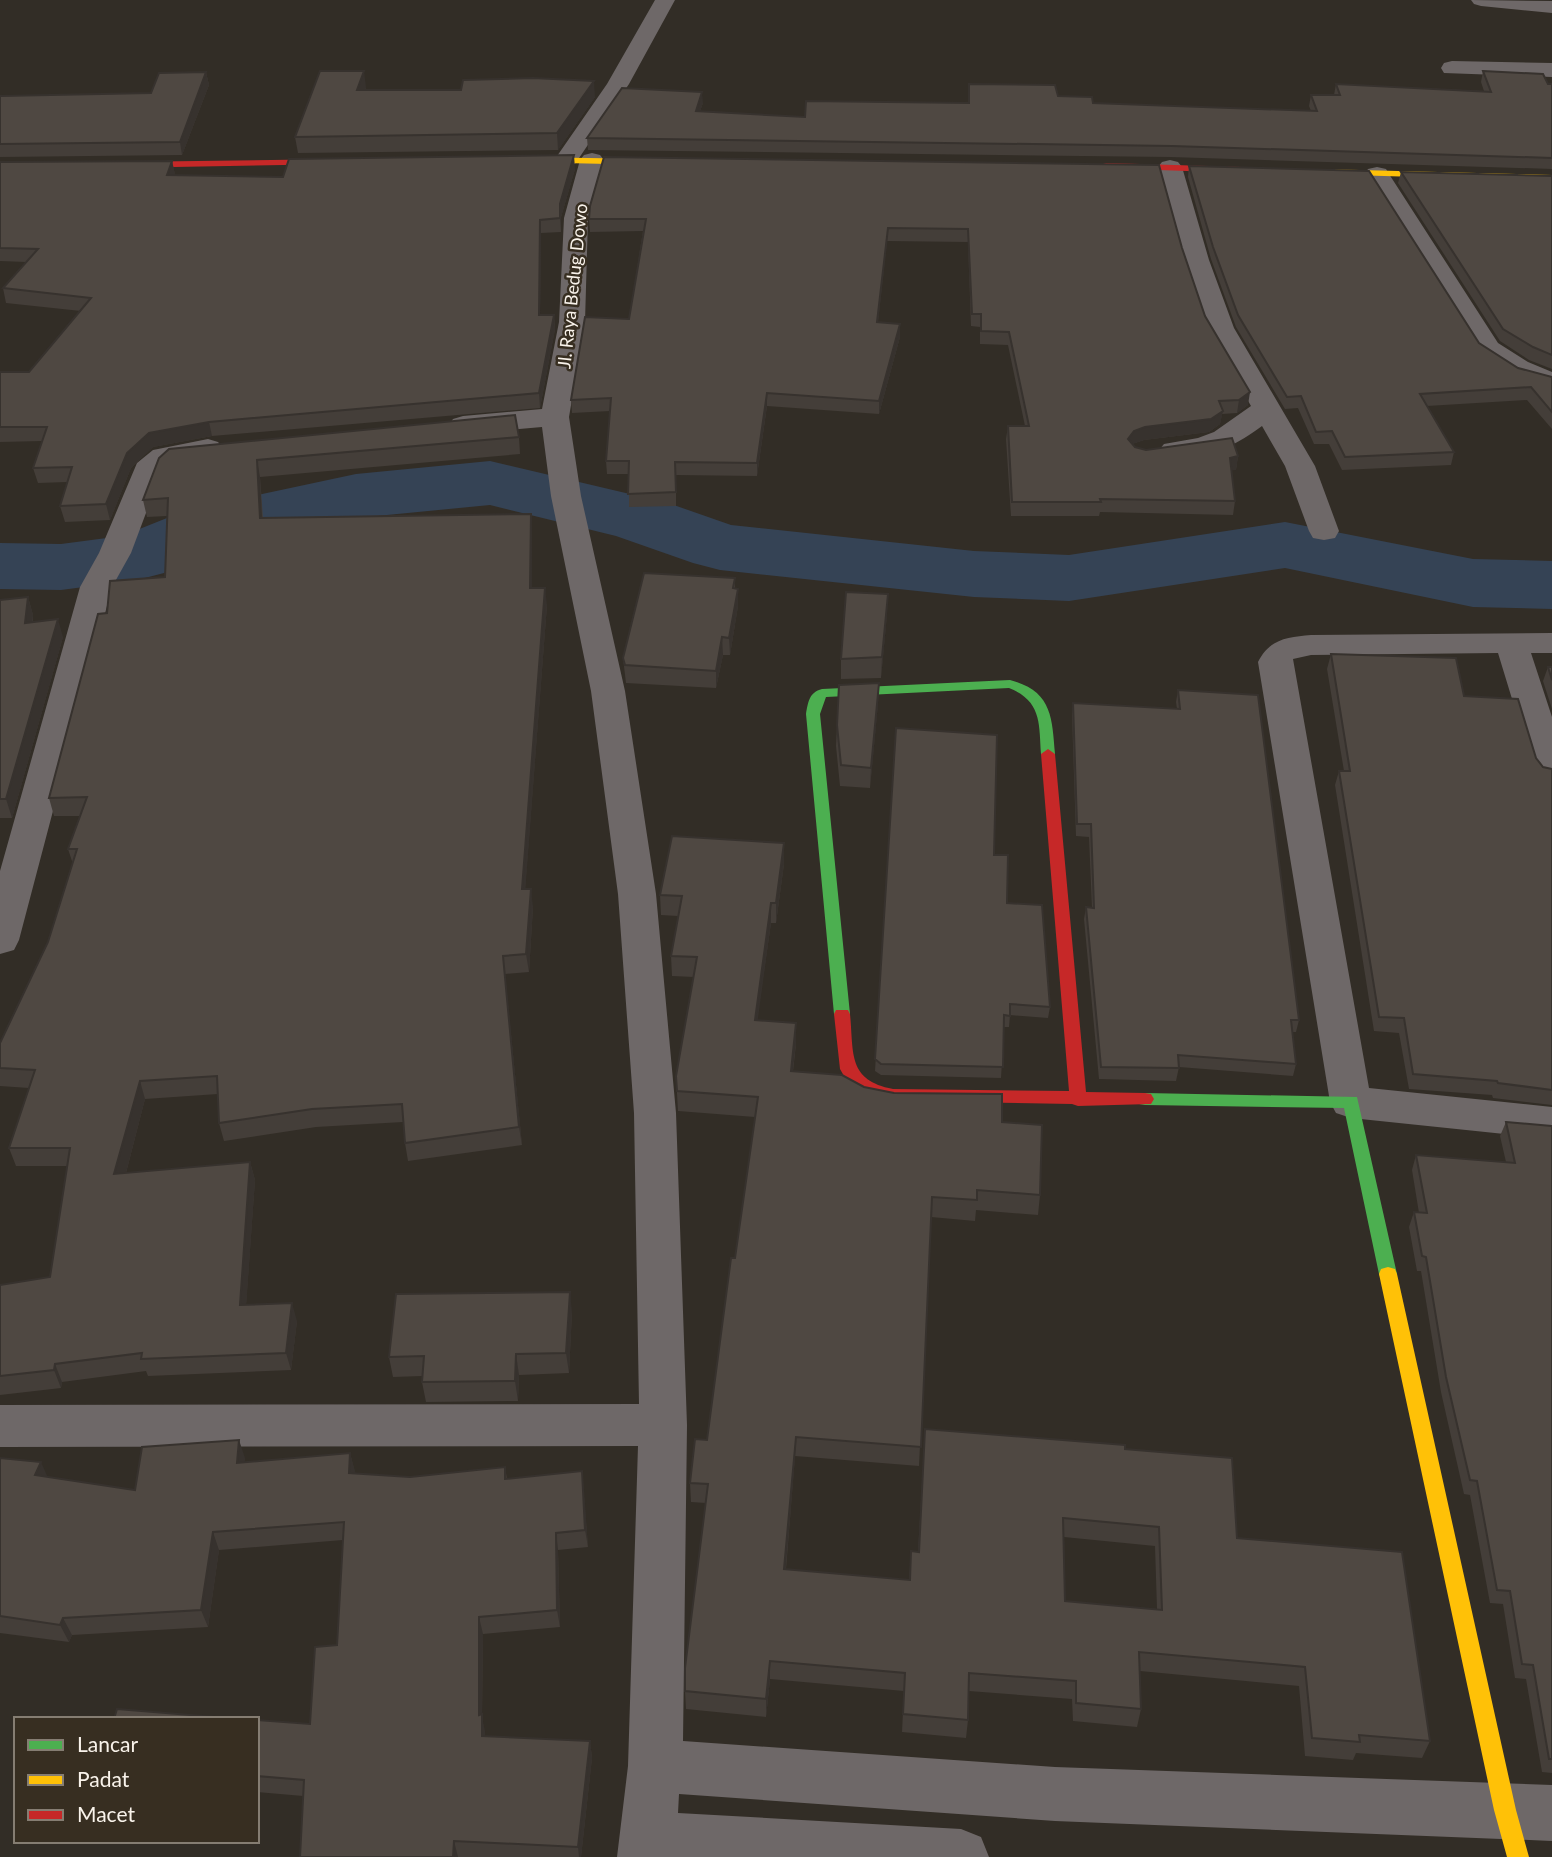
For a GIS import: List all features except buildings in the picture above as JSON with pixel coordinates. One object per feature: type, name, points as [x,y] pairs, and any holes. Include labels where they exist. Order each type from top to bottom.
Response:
[{"type":"street","name":"Jl. Raya Bedug Dowo","points":[[646,1848],[655,1766],[663,1425],[655,1113],[637,894],[608,691],[566,496],[555,417],[572,322],[580,160],[618,83],[665,0]]},
{"type":"street","points":[[1481,0],[1552,7]]},
{"type":"street","points":[[1452,68],[1552,70]]},
{"type":"street","points":[[512,160],[666,162]]},
{"type":"street","points":[[97,166],[360,162]]},
{"type":"street","points":[[1088,166],[1262,171]]},
{"type":"street","points":[[1170,167],[1196,260],[1220,327],[1300,466],[1324,531]]},
{"type":"street","points":[[1301,172],[1552,178]]},
{"type":"street","points":[[1377,174],[1488,348],[1509,364],[1552,380]]},
{"type":"street","points":[[1144,452],[1218,443],[1266,408]]},
{"type":"street","points":[[432,428],[555,417]]},
{"type":"street","points":[[0,940],[96,587],[115,553],[142,478],[154,462],[163,456],[239,445]]},
{"type":"street","points":[[1511,643],[1552,771]]},
{"type":"street","points":[[655,1766],[1525,1827],[1351,1102],[1275,662],[1279,653],[1311,645],[1552,643]]},
{"type":"street","points":[[1078,1100],[1044,711],[1040,700],[1024,688],[1010,684],[822,693],[816,699],[813,714],[848,1074],[871,1093],[1078,1100],[1351,1102],[1552,1123]]},
{"type":"street","points":[[0,1426],[663,1425]]},
{"type":"street","points":[[646,1848],[961,1857]]},
{"type":"waterway","points":[[0,566],[61,567],[137,557],[214,526],[356,496],[490,483],[641,519],[720,547],[974,574],[1069,578],[1285,545],[1473,583],[1552,585]]},
{"type":"traffic: fast","points":[[842,1014],[813,714],[816,699],[822,693],[1010,684],[1023,689],[1038,702],[1045,720],[1048,754]]},
{"type":"traffic: fast","points":[[1145,1099],[1351,1102],[1388,1274]]},
{"type":"traffic: slow","points":[[522,160],[654,162]]},
{"type":"traffic: slow","points":[[1320,172],[1552,178]]},
{"type":"traffic: slow","points":[[1388,1274],[1505,1810],[1518,1857]]},
{"type":"traffic: jam","points":[[119,165],[339,162]]},
{"type":"traffic: jam","points":[[1106,166],[1242,170]]},
{"type":"traffic: jam","points":[[1048,754],[1078,1100]]},
{"type":"traffic: jam","points":[[842,1014],[848,1069],[862,1086],[875,1092],[893,1095],[1145,1099]]}]
